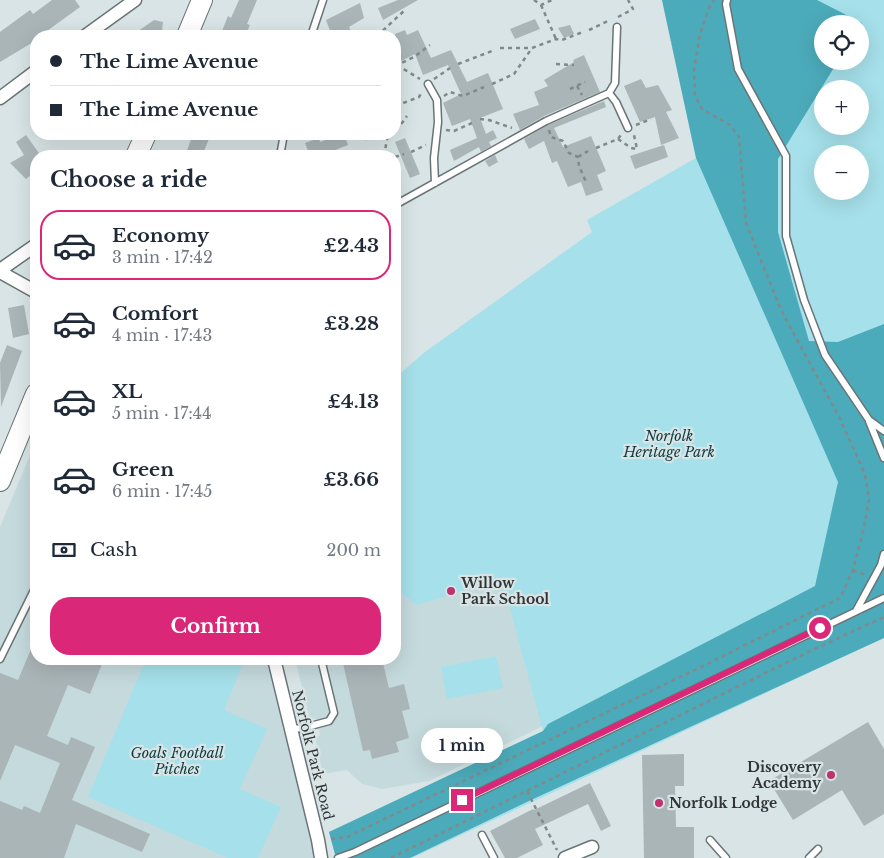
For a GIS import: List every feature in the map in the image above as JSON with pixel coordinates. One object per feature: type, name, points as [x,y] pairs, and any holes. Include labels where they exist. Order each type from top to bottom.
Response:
[{"type":"main road","points":[[190,30],[202,0]]},
{"type":"main road","points":[[0,481],[30,408]]},
{"type":"street","points":[[93,30],[135,0]]},
{"type":"street","points":[[0,98],[30,76]]},
{"type":"street","points":[[30,249],[0,271],[30,288]]},
{"type":"street","name":"Norfolk Park Road","points":[[275,665],[321,858]]},
{"type":"street","points":[[565,858],[592,846]]},
{"type":"lane","points":[[313,30],[322,0]]},
{"type":"lane","points":[[727,0],[726,4],[738,69],[786,156],[786,236],[804,300],[824,355],[869,420],[884,458]]},
{"type":"lane","points":[[401,202],[546,121],[609,93],[615,83],[617,27]]},
{"type":"lane","points":[[428,84],[437,100],[437,130],[434,158],[435,183]]},
{"type":"lane","points":[[609,93],[616,102],[628,128]]},
{"type":"lane","points":[[869,420],[884,431]]},
{"type":"lane","points":[[856,611],[881,565],[884,554]]},
{"type":"lane","points":[[0,659],[30,598]]},
{"type":"lane","points":[[338,858],[355,852],[884,598]]},
{"type":"lane","points":[[291,729],[329,721],[334,713],[322,665]]},
{"type":"lane","points":[[482,835],[494,858]]},
{"type":"lane","points":[[710,840],[726,858]]},
{"type":"lane","points":[[809,858],[818,849]]},
{"type":"path","points":[[534,0],[541,4],[556,39]]},
{"type":"path","points":[[541,4],[552,0]]},
{"type":"path","points":[[318,840],[347,837],[840,598],[853,570],[863,532],[869,500],[865,474],[840,419],[782,310],[746,223],[739,137],[730,125],[702,109],[695,95],[694,70],[700,34],[709,8],[714,0]]},
{"type":"path","points":[[383,30],[405,10]]},
{"type":"path","points":[[500,48],[532,48],[583,32]]},
{"type":"path","points":[[401,64],[414,57],[430,45]]},
{"type":"path","points":[[492,84],[514,74],[532,48]]},
{"type":"path","points":[[458,64],[492,51]]},
{"type":"path","points":[[556,64],[574,65]]},
{"type":"path","points":[[416,102],[428,84],[450,68]]},
{"type":"path","points":[[401,69],[428,84]]},
{"type":"path","points":[[570,89],[585,82]]},
{"type":"path","points":[[437,100],[450,92],[462,96],[484,87]]},
{"type":"path","points":[[401,104],[419,97]]},
{"type":"path","points":[[401,124],[407,116]]},
{"type":"path","points":[[480,119],[525,132]]},
{"type":"path","points":[[546,121],[551,137],[563,142],[570,153],[578,157]]},
{"type":"path","points":[[437,130],[454,130],[472,123]]},
{"type":"path","points":[[618,139],[631,148],[637,149],[633,134]]},
{"type":"path","points":[[411,152],[436,141]]},
{"type":"path","points":[[578,157],[588,151]]},
{"type":"path","points":[[578,157],[579,166],[587,184]]},
{"type":"path","points":[[391,858],[808,652],[884,617]]},
{"type":"path","points":[[527,791],[561,858]]},
{"type":"shaded area","points":[[662,0],[817,0],[846,15],[814,15],[814,70],[832,70],[826,80],[814,80],[814,100],[778,159],[778,232],[809,341],[838,342],[884,324],[884,638],[531,800],[410,858],[336,858],[329,832],[543,731],[548,724],[815,586],[838,482],[696,158]]},
{"type":"shaded area","points":[[30,455],[30,665],[267,665],[308,829],[313,835],[317,858],[0,858],[0,527]]},
{"type":"shaded area","name":"Willow Park School","points":[[483,496],[543,726],[429,781],[382,789],[362,784],[347,770],[323,774],[316,742],[316,738],[320,735],[317,719],[309,715],[296,665],[401,665],[401,521]]},
{"type":"green space","name":"Norfolk Heritage Park","points":[[662,0],[884,0],[884,638],[412,858],[336,858],[329,832],[543,731],[502,579],[417,605],[401,593],[401,373],[425,352],[592,232],[587,220],[696,158]]},
{"type":"green space","points":[[496,656],[503,688],[447,699],[441,667]]},
{"type":"green space","name":"Goals Football Pitches","points":[[143,665],[243,665],[224,710],[267,729],[240,789],[281,807],[258,858],[228,858],[88,797]]},
{"type":"building","points":[[52,0],[75,0],[80,7],[48,30],[30,30],[30,44],[0,62],[0,32],[30,10],[33,14]]},
{"type":"building","points":[[239,0],[257,0],[247,24],[250,25],[248,30],[222,30],[228,16],[231,18]]},
{"type":"building","points":[[398,0],[418,0],[383,20],[378,8]]},
{"type":"building","points":[[360,3],[364,18],[349,27],[350,30],[330,30],[326,20]]},
{"type":"building","points":[[535,19],[540,29],[515,39],[510,29]]},
{"type":"building","points":[[154,20],[163,22],[162,30],[140,30]]},
{"type":"building","points":[[570,25],[574,34],[564,38],[558,28]]},
{"type":"building","points":[[405,30],[407,35],[418,30],[431,58],[451,50],[467,82],[488,73],[503,109],[480,118],[486,134],[493,130],[497,138],[489,142],[491,146],[481,152],[479,147],[454,161],[450,150],[477,138],[470,119],[452,126],[443,103],[461,94],[448,65],[423,75],[415,54],[401,61],[401,32]]},
{"type":"building","points":[[584,55],[600,92],[544,116],[520,130],[513,114],[539,105],[534,92],[548,86],[544,80],[574,62],[573,60]]},
{"type":"building","points":[[641,79],[646,88],[658,85],[672,110],[666,112],[679,138],[661,145],[655,117],[640,122],[624,86]]},
{"type":"building","points":[[604,101],[606,107],[554,128],[563,147],[591,136],[606,171],[597,175],[603,190],[586,196],[581,182],[568,187],[557,161],[552,163],[544,141],[529,149],[524,139],[548,125]]},
{"type":"building","points":[[26,135],[37,150],[30,150],[30,176],[26,179],[10,163],[24,155],[16,142]]},
{"type":"building","points":[[405,138],[420,174],[410,178],[401,156],[401,150],[398,150],[395,142]]},
{"type":"building","points":[[191,140],[209,140],[204,150],[187,150]]},
{"type":"building","points":[[313,140],[320,140],[320,142],[326,140],[346,140],[348,145],[335,150],[308,150],[305,143]]},
{"type":"building","points":[[664,145],[668,157],[635,169],[630,156]]},
{"type":"building","points":[[495,155],[498,162],[489,167],[485,161]]},
{"type":"building","points":[[24,305],[29,334],[13,338],[8,308]]},
{"type":"building","points":[[7,345],[22,351],[1,407],[0,363]]},
{"type":"building","points":[[30,651],[30,665],[102,665],[90,694],[68,685],[47,736],[68,745],[71,737],[95,747],[72,800],[150,834],[142,852],[76,824],[64,858],[0,858],[0,801],[22,810],[24,806],[40,813],[60,763],[15,745],[0,781],[0,673],[18,680]]},
{"type":"building","points":[[343,665],[383,665],[389,688],[404,684],[410,709],[402,711],[409,738],[396,742],[399,752],[372,759],[370,750],[363,751]]},
{"type":"building","name":"Discovery Academy","points":[[868,722],[884,749],[884,814],[864,826],[842,790],[793,820],[769,781]]},
{"type":"building","name":"Norfolk Lodge","points":[[684,754],[684,786],[675,786],[676,827],[694,827],[694,858],[644,858],[642,755]]},
{"type":"building","points":[[590,783],[611,826],[601,831],[588,804],[535,829],[543,845],[517,858],[505,858],[490,831]]},
{"type":"place","name":"Willow Park School","points":[[451,591]]},
{"type":"place","name":"Discovery Academy","points":[[831,775]]},
{"type":"place","name":"Norfolk Lodge","points":[[659,803]]},
{"type":"route","points":[[462,800],[820,628]]}]
